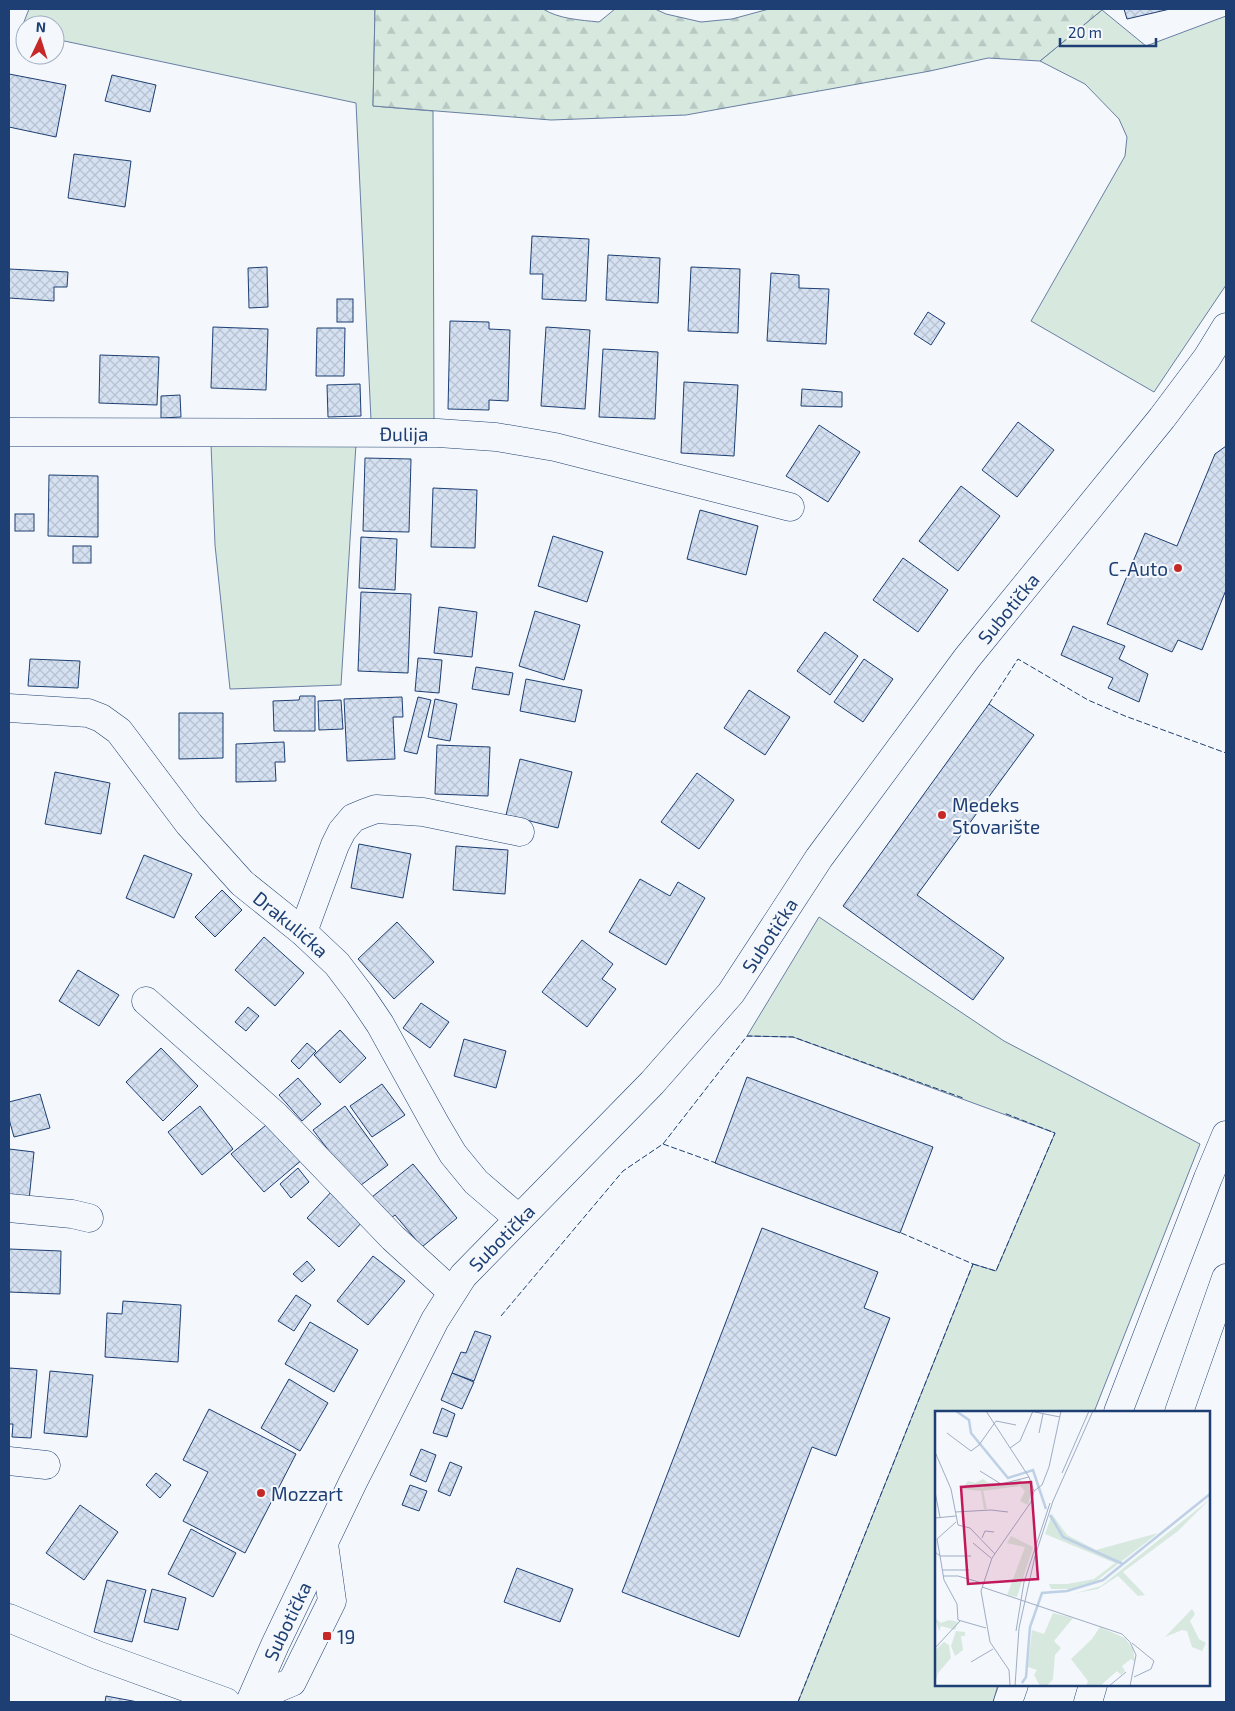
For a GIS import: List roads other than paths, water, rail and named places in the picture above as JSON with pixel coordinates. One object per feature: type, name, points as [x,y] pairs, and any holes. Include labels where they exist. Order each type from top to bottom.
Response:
[{"type":"street","name":"Subotička","points":[[243,1701],[324,1544],[430,1329],[452,1292],[474,1263],[652,1082],[731,993],[819,858],[949,682],[1162,418],[1226,327]]},
{"type":"street","name":"Đulija","points":[[9,432],[428,433],[496,437],[555,447],[790,507]]},
{"type":"street","name":"Drakulićka","points":[[9,708],[88,713],[101,718],[119,731],[189,824],[242,883],[303,932],[337,964],[380,1024],[453,1154],[476,1182],[518,1218]]},
{"type":"street","points":[[303,932],[335,845],[342,831],[353,818],[376,809],[423,812],[520,832]]},
{"type":"street","points":[[146,1001],[275,1115],[393,1238],[452,1292]]},
{"type":"street","points":[[1118,1411],[1226,1135]]},
{"type":"street","points":[[9,1208],[72,1214],[89,1218]]},
{"type":"street","points":[[1179,1411],[1226,1278]]},
{"type":"street","points":[[9,1461],[46,1465]]},
{"type":"street","points":[[9,1618],[96,1655],[243,1701]]},
{"type":"street","points":[[1008,1702],[1014,1686]]},
{"type":"street","points":[[1088,1702],[1093,1686]]},
{"type":"place","name":"C-Auto","points":[[1178,568]]},
{"type":"place","name":"Medeks Stovarište","points":[[942,815]]},
{"type":"place","name":"Mozzart","points":[[261,1493]]},
{"type":"place","name":"19","points":[[327,1636]]}]
